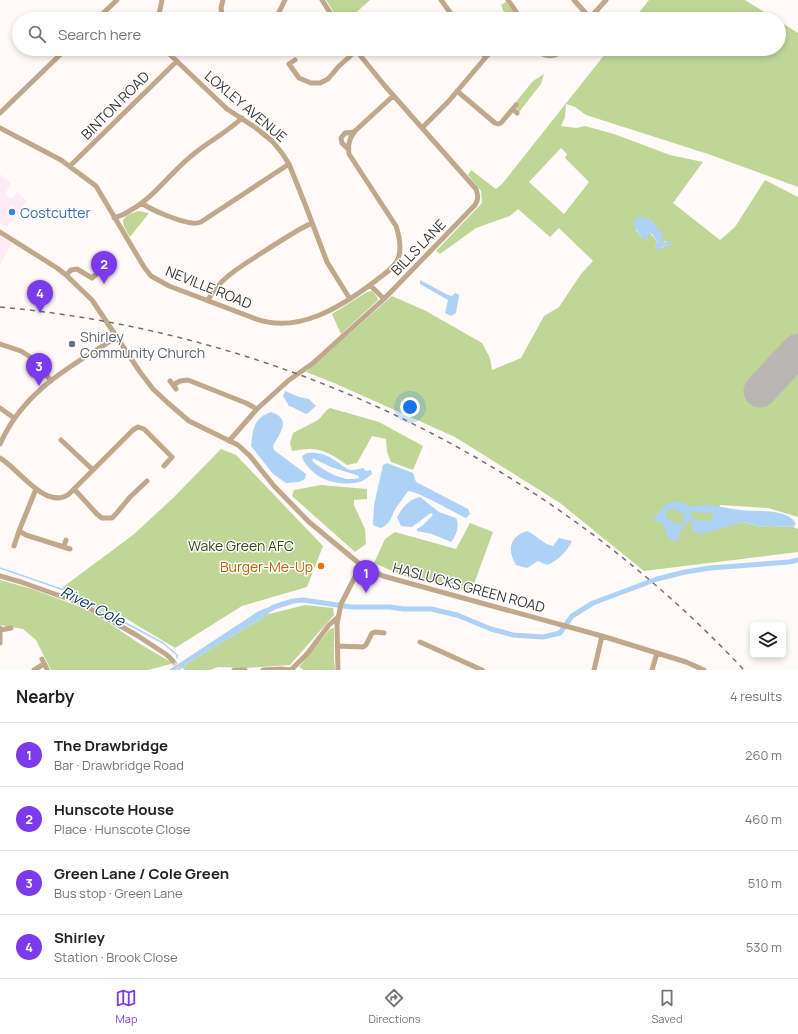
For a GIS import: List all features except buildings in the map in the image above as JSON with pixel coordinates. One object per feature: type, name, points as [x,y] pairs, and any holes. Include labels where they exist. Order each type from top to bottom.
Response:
[{"type":"street","points":[[104,12],[116,0]]},
{"type":"street","points":[[159,12],[162,0]]},
{"type":"street","points":[[222,12],[221,8],[223,0]]},
{"type":"street","points":[[280,12],[285,0]]},
{"type":"street","points":[[322,0],[330,12]]},
{"type":"street","points":[[441,0],[449,12]]},
{"type":"street","points":[[508,0],[516,12]]},
{"type":"street","points":[[574,0],[585,12]]},
{"type":"street","points":[[595,12],[606,0]]},
{"type":"street","points":[[0,112],[59,56]]},
{"type":"street","name":"LOXLEY AVENUE","points":[[171,56],[227,109],[242,118],[272,141],[282,153],[289,164],[326,262],[350,299]]},
{"type":"street","points":[[295,60],[289,64],[299,78],[311,83],[320,83],[328,79],[350,56]]},
{"type":"street","name":"BILLS LANE","points":[[229,441],[257,409],[289,380],[312,364],[384,299],[476,205],[478,199],[476,189],[393,96],[361,56]]},
{"type":"street","points":[[422,128],[458,91],[486,57]]},
{"type":"street","name":"BINTON ROAD","points":[[70,166],[177,62]]},
{"type":"street","points":[[458,91],[495,123],[501,123],[514,107],[517,113]]},
{"type":"street","name":"NEVILLE ROAD","points":[[0,128],[61,160],[96,186],[114,218],[151,276],[169,286],[264,322],[278,324],[309,319],[322,314],[350,299],[390,269],[398,259],[400,243],[396,226],[349,154],[348,148],[350,137],[354,132],[393,96]]},
{"type":"street","points":[[114,218],[131,211],[142,203],[177,168],[242,118]]},
{"type":"street","name":"NEVILLE ROAD","points":[[348,148],[342,143],[340,138],[345,133],[354,132]]},
{"type":"street","points":[[142,203],[148,208],[188,222],[201,222],[289,164]]},
{"type":"street","points":[[208,300],[212,292],[222,281],[238,268],[312,223]]},
{"type":"street","name":"HASLUCKS GREEN ROAD","points":[[0,232],[66,275],[92,300],[140,372],[153,389],[168,404],[189,421],[238,445],[250,456],[274,486],[310,522],[361,565],[383,576],[602,636],[691,664],[704,670]]},
{"type":"street","points":[[66,275],[70,270],[77,269],[92,278],[100,271]]},
{"type":"street","points":[[370,285],[384,299]]},
{"type":"street","points":[[0,444],[14,418],[37,391],[83,358],[117,337]]},
{"type":"street","points":[[0,344],[21,351],[34,360],[51,381]]},
{"type":"street","points":[[173,385],[180,381],[188,380],[246,403],[257,409]]},
{"type":"street","points":[[0,408],[14,418]]},
{"type":"street","points":[[0,458],[8,463],[36,489],[46,496],[58,498],[66,496],[74,489],[133,430],[138,427],[144,429],[172,457],[164,466]]},
{"type":"street","points":[[62,440],[93,470]]},
{"type":"street","points":[[61,449],[66,444]]},
{"type":"street","points":[[74,489],[102,518],[112,518],[147,481]]},
{"type":"street","points":[[14,546],[36,489]]},
{"type":"street","points":[[19,531],[26,536],[70,549]]},
{"type":"street","points":[[64,546],[66,540]]},
{"type":"street","points":[[338,670],[337,646],[340,606],[361,565]]},
{"type":"street","points":[[0,576],[80,603],[138,636],[167,655],[173,661]]},
{"type":"street","points":[[263,670],[291,670],[307,654],[329,625],[338,617]]},
{"type":"street","points":[[0,643],[0,628],[10,628]]},
{"type":"street","points":[[337,646],[363,647],[366,645],[372,633],[384,633]]},
{"type":"street","points":[[594,670],[602,636]]},
{"type":"street","points":[[420,642],[482,670]]},
{"type":"street","points":[[652,670],[657,653]]},
{"type":"street","points":[[42,659],[47,669]]},
{"type":"street","points":[[34,670],[44,664]]},
{"type":"street","points":[[234,670],[245,670]]},
{"type":"shaded area","points":[[0,174],[11,183],[5,194],[12,199],[17,192],[27,201],[7,227],[0,222]]},
{"type":"shaded area","points":[[0,236],[11,244],[0,265]]},
{"type":"green space","points":[[326,0],[370,0],[357,12],[334,12]]},
{"type":"green space","points":[[649,0],[745,0],[765,12],[640,12]]},
{"type":"green space","points":[[506,2],[513,12],[505,12],[501,5]]},
{"type":"green space","points":[[786,25],[798,33],[798,187],[708,154],[586,115],[575,107],[566,104],[565,117],[561,126],[576,128],[585,126],[614,134],[670,155],[703,162],[673,203],[720,240],[735,227],[765,180],[798,197],[798,517],[768,508],[720,505],[713,529],[743,522],[761,527],[793,527],[798,529],[798,552],[644,571],[560,503],[455,437],[306,372],[392,296],[426,311],[482,343],[490,358],[492,370],[521,358],[544,316],[559,307],[581,274],[593,261],[559,228],[550,237],[518,209],[510,216],[476,228],[440,254],[436,251],[482,203],[481,191],[468,175],[471,170],[496,189],[502,184],[603,56],[786,56]],"holes":[[[561,148],[567,154],[565,158],[589,182],[564,214],[529,182]],[[638,217],[647,219],[653,223],[662,237],[660,241],[666,241],[666,245],[662,248],[655,247],[657,241],[649,232],[647,235],[641,237],[636,230]]]},
{"type":"green space","points":[[544,74],[541,84],[519,112],[517,108],[518,105],[515,103],[533,81]]},
{"type":"green space","points":[[138,211],[149,213],[130,237],[124,227],[123,221],[127,216]]},
{"type":"green space","points":[[372,291],[378,300],[341,334],[332,314],[367,292]]},
{"type":"green space","points":[[330,408],[379,422],[423,446],[413,470],[391,462],[387,452],[386,439],[372,436],[357,463],[347,465],[321,450],[308,449],[292,451],[290,443],[293,433],[318,420]]},
{"type":"green space","name":"Wake Green AFC","points":[[221,449],[236,455],[323,546],[307,587],[242,606],[175,648],[112,610],[108,612],[64,590],[63,587],[133,535],[173,498]]},
{"type":"green space","points":[[321,485],[367,489],[367,499],[354,500],[354,505],[365,529],[366,544],[355,552],[292,496],[294,490]]},
{"type":"green space","points":[[470,523],[493,532],[471,592],[404,576],[374,563],[385,539],[395,532],[456,549]]},
{"type":"green space","points":[[0,580],[32,589],[83,608],[171,662],[171,664],[148,670],[51,670],[36,640],[23,629],[0,625]]},
{"type":"green space","points":[[305,605],[333,608],[334,615],[290,665],[246,668],[218,667],[210,670],[185,670],[183,667],[269,614]]},
{"type":"green space","points":[[334,628],[335,670],[304,670],[299,667],[330,629]]},
{"type":"water","points":[[636,217],[645,218],[652,222],[662,235],[661,241],[672,242],[669,247],[665,245],[659,250],[656,249],[655,247],[657,241],[652,234],[648,232],[648,238],[645,239],[641,237],[633,224]]},
{"type":"water","points":[[420,280],[448,295],[452,296],[455,293],[458,294],[459,296],[456,313],[451,316],[445,313],[448,300],[420,284]]},
{"type":"water","points":[[285,391],[299,397],[309,399],[316,406],[307,414],[289,406],[283,396]]},
{"type":"water","points":[[271,412],[278,415],[283,423],[281,432],[273,446],[274,450],[306,474],[305,479],[299,482],[286,483],[273,474],[251,446],[253,430],[257,421]]},
{"type":"water","points":[[307,453],[321,454],[328,456],[350,470],[363,468],[366,471],[371,470],[372,474],[359,482],[333,482],[320,477],[310,469],[303,460],[302,456]],"holes":[[[313,458],[331,467],[359,476],[359,478],[346,479],[334,475],[312,461]]]},
{"type":"water","points":[[387,463],[413,473],[416,482],[468,509],[470,514],[466,518],[428,498],[408,491],[387,524],[381,528],[373,525],[374,505],[383,465]]},
{"type":"water","points":[[420,497],[439,512],[456,518],[458,524],[457,531],[451,542],[432,534],[417,531],[417,529],[433,515],[431,513],[412,527],[401,526],[397,517],[409,502]]},
{"type":"water","points":[[669,502],[685,502],[686,505],[691,506],[707,505],[741,510],[779,513],[786,515],[796,524],[793,527],[761,527],[743,522],[701,534],[692,531],[692,523],[689,521],[683,526],[676,541],[671,541],[663,524],[654,520],[654,517]],"holes":[[[672,509],[679,511],[685,516],[683,522],[679,524],[669,520],[666,514],[668,510]],[[690,513],[713,513],[714,515],[710,521],[694,520]]]},
{"type":"water","points":[[527,531],[553,546],[559,538],[572,541],[565,552],[555,561],[547,565],[538,561],[527,568],[516,565],[511,554],[511,545],[516,537]]},
{"type":"water","points":[[266,608],[269,614],[186,664],[180,670],[169,670],[257,612]]},
{"type":"waterway","points":[[262,614],[274,607],[293,601],[303,600],[351,607],[431,609],[457,615],[491,629],[513,635],[543,637],[560,633],[572,616],[593,603],[657,579],[710,568],[798,560]]},
{"type":"waterway","name":"River Cole","points":[[0,568],[64,590],[163,643],[177,655],[177,658]]},
{"type":"runway","points":[[760,391],[798,350]]},
{"type":"tunnel","points":[[173,661],[179,670]]},
{"type":"railway","points":[[0,307],[106,322],[209,345],[309,378],[406,420],[498,471],[586,529],[668,596],[744,670]]},
{"type":"place","name":"Costcutter","points":[[12,212]]},
{"type":"place","name":"Hunscote House","points":[[104,284]]},
{"type":"place","name":"Shirley","points":[[40,313]]},
{"type":"place","name":"Shirley Community Church","points":[[72,344]]},
{"type":"place","name":"Green Lane / Cole Green","points":[[39,386]]},
{"type":"place","name":"Burger-Me-Up","points":[[321,566]]},
{"type":"place","name":"The Drawbridge","points":[[366,593]]}]
